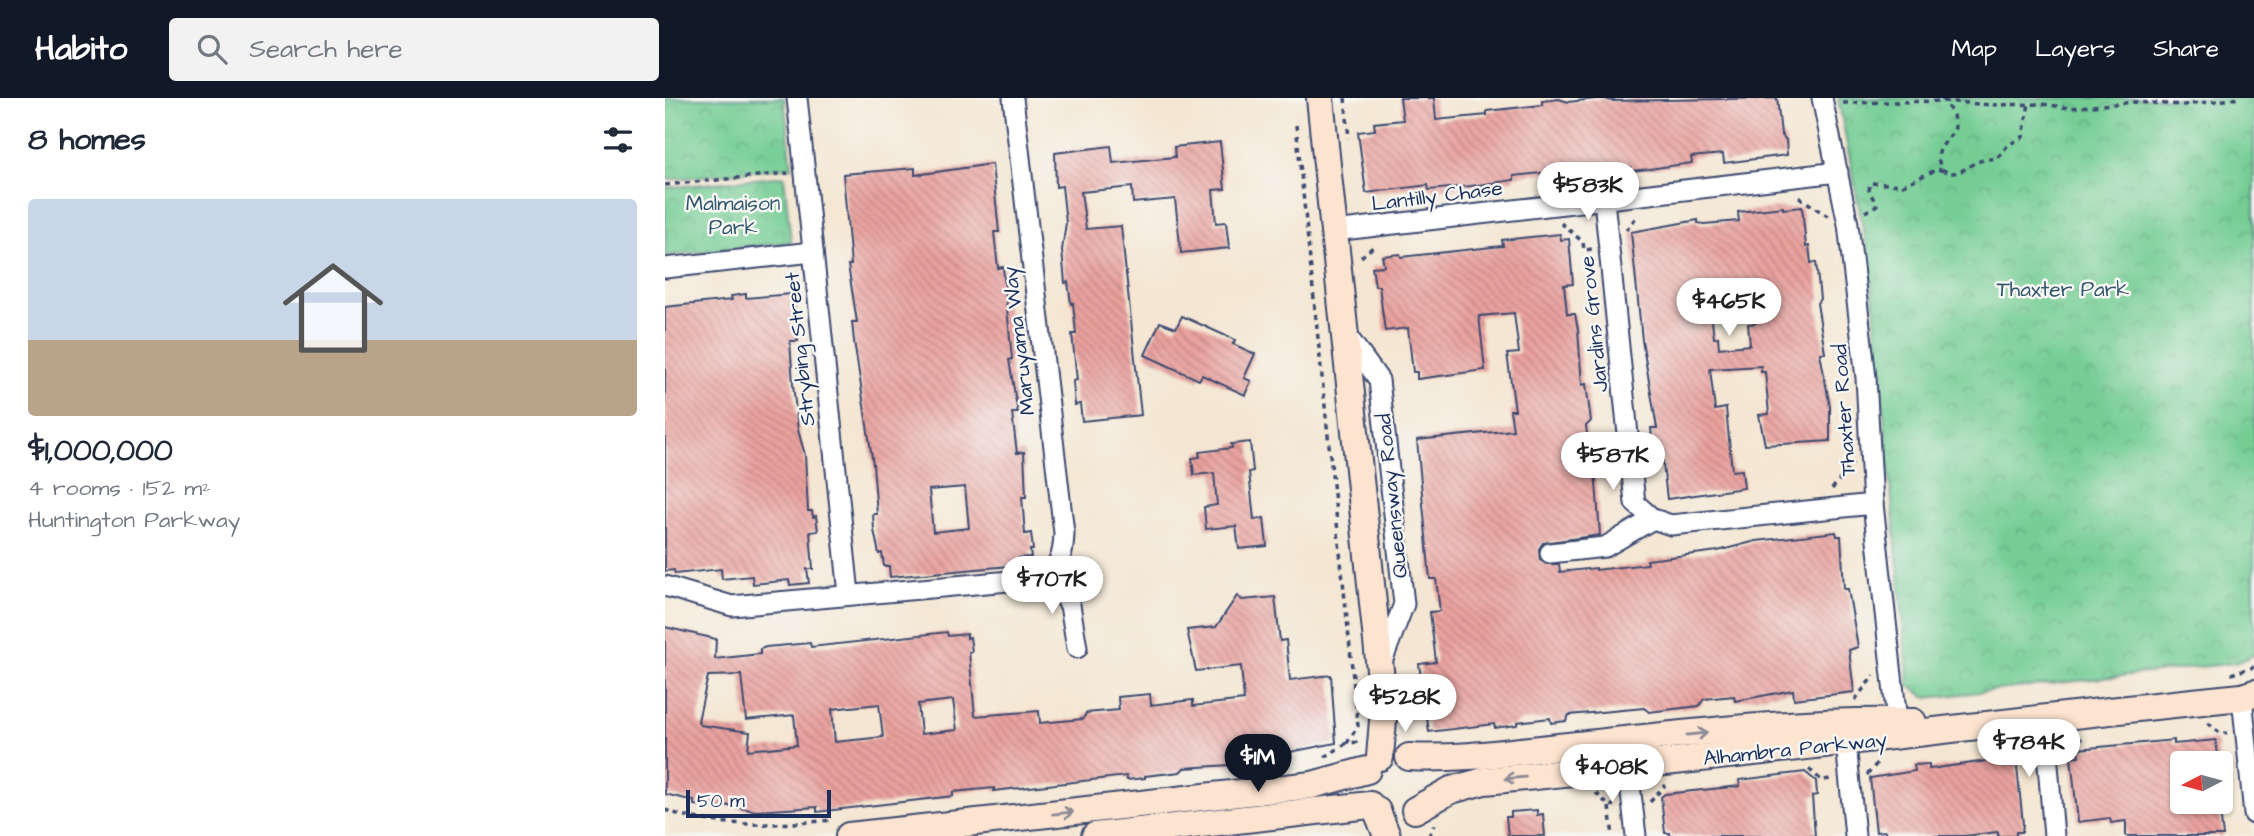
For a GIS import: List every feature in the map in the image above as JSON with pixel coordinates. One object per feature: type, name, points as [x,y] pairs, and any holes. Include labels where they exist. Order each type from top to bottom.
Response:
[{"type":"street","name":"Strybing Street","points":[[797,98],[849,594]]},
{"type":"street","name":"Maruyama Way","points":[[1013,98],[1064,533],[1063,556],[1049,574]]},
{"type":"street","name":"Queensway Road","points":[[1320,98],[1346,230],[1345,332],[1388,755]]},
{"type":"street","name":"Thaxter Road","points":[[1831,100],[1838,172],[1867,378],[1873,504],[1898,722]]},
{"type":"street","name":"Lantilly Chase","points":[[1346,230],[1838,172]]},
{"type":"street","name":"Jardins Grove","points":[[1604,200],[1635,503],[1653,519]]},
{"type":"street","points":[[665,268],[813,252]]},
{"type":"street","points":[[1550,553],[1605,547],[1653,519],[1671,525],[1873,504]]},
{"type":"street","points":[[665,586],[732,606],[1031,579],[1049,574],[1070,605],[1077,648]]},
{"type":"street","points":[[2248,695],[2254,814]]},
{"type":"street","name":"Alhambra Parkway","points":[[849,836],[924,832],[1312,785],[1388,755],[1484,755],[1789,724],[1959,724],[2044,719],[2248,695]]},
{"type":"street","points":[[2044,719],[2054,836]]},
{"type":"street","name":"Alhambra Parkway","points":[[1408,820],[1451,790],[1484,781],[1846,743],[1959,724]]},
{"type":"street","points":[[1846,743],[1856,836]]},
{"type":"street","points":[[1095,836],[1152,833],[1374,808],[1408,820],[1422,802],[1426,782],[1417,763],[1388,755],[1363,788],[1374,808],[1387,836]]},
{"type":"street","points":[[1628,767],[1636,836]]},
{"type":"street","points":[[1148,804],[1152,833]]},
{"type":"path","points":[[1345,98],[1350,150]]},
{"type":"path","points":[[1994,98],[1997,104]]},
{"type":"path","points":[[1831,100],[1943,99],[1997,104],[2029,103],[2069,108],[2136,102],[2183,105],[2241,98]]},
{"type":"path","points":[[1943,99],[1955,124],[1952,133],[1938,151],[1939,164],[1946,172]]},
{"type":"path","points":[[1787,198],[1800,197],[1826,218],[1872,210],[1877,205],[1869,191],[1870,183],[1903,185],[1938,169],[1962,172],[1978,161],[1997,158],[2008,145],[2023,137],[2029,103]]},
{"type":"path","points":[[1296,125],[1358,726],[1347,743],[1388,755]]},
{"type":"path","points":[[665,185],[796,172]]},
{"type":"path","points":[[1560,222],[1583,242],[1584,250],[1622,246],[1621,237],[1637,215],[1651,213]]},
{"type":"path","points":[[1346,230],[1361,257],[1362,270]]},
{"type":"path","points":[[1361,257],[1377,243]]},
{"type":"path","points":[[1831,491],[1850,463],[1871,461]]},
{"type":"path","points":[[1854,701],[1873,675],[1892,673]]},
{"type":"path","points":[[1609,806],[1612,836]]},
{"type":"green space","points":[[665,98],[784,98],[792,167],[665,180]]},
{"type":"green space","name":"Thaxter Park","points":[[1838,98],[2254,98],[2254,655],[2235,663],[1927,698],[1909,686],[1870,265]]},
{"type":"green space","name":"Malmaison Park","points":[[784,176],[791,242],[665,256],[665,188]]},
{"type":"building","points":[[1400,98],[1434,98],[1436,120],[1487,115],[1487,111],[1542,105],[1542,101],[1559,99],[1568,102],[1604,98],[1611,101],[1777,98],[1781,134],[1786,140],[1787,155],[1724,163],[1723,154],[1691,157],[1692,163],[1631,171],[1631,167],[1559,174],[1559,171],[1514,176],[1514,180],[1471,186],[1429,190],[1428,185],[1366,193],[1358,132],[1375,130],[1374,123],[1403,120]]},
{"type":"building","points":[[1220,142],[1225,189],[1213,190],[1216,223],[1226,222],[1229,248],[1181,253],[1175,199],[1133,203],[1132,187],[1081,192],[1086,229],[1121,226],[1141,415],[1082,421],[1080,404],[1075,405],[1073,381],[1077,380],[1072,334],[1076,334],[1073,303],[1071,304],[1068,282],[1065,283],[1062,250],[1066,223],[1062,186],[1056,187],[1055,153],[1111,146],[1113,163],[1175,157],[1174,147]]},
{"type":"building","points":[[992,164],[999,232],[994,232],[998,268],[1003,267],[1012,359],[1009,360],[1018,413],[1012,413],[1017,453],[1024,452],[1026,497],[1022,497],[1025,534],[1031,533],[1033,550],[1030,550],[1031,557],[1019,558],[1020,565],[890,577],[889,566],[884,566],[882,553],[879,554],[874,530],[873,514],[877,514],[873,464],[852,322],[857,322],[848,265],[851,265],[843,174],[915,168],[915,175]],"holes":[[[965,487],[969,528],[933,532],[929,490]]]},
{"type":"building","points":[[1802,207],[1806,247],[1809,246],[1811,263],[1816,262],[1820,299],[1817,303],[1825,353],[1820,353],[1830,407],[1830,441],[1765,445],[1759,415],[1769,414],[1765,372],[1761,372],[1761,366],[1710,369],[1715,410],[1726,408],[1732,471],[1742,470],[1744,488],[1667,499],[1662,456],[1657,456],[1656,448],[1653,449],[1651,428],[1657,428],[1642,340],[1631,232],[1698,220],[1698,223],[1704,224],[1739,221],[1738,212]],"holes":[[[1751,282],[1756,323],[1748,324],[1750,345],[1719,348],[1718,337],[1714,338],[1708,287]]]},
{"type":"building","points":[[1560,234],[1561,240],[1569,239],[1573,284],[1564,285],[1567,314],[1575,314],[1578,330],[1582,385],[1586,384],[1591,421],[1586,426],[1590,458],[1594,457],[1600,535],[1543,543],[1539,549],[1540,560],[1546,564],[1559,564],[1560,572],[1596,570],[1648,564],[1647,560],[1718,551],[1756,541],[1836,532],[1837,536],[1841,536],[1844,589],[1848,589],[1858,647],[1849,650],[1854,692],[1794,699],[1793,690],[1735,701],[1734,696],[1704,699],[1699,706],[1649,712],[1644,708],[1569,715],[1566,721],[1551,723],[1550,718],[1495,728],[1494,724],[1429,732],[1419,664],[1436,662],[1430,612],[1440,611],[1436,579],[1430,579],[1417,440],[1513,430],[1510,410],[1515,410],[1507,354],[1519,353],[1514,313],[1479,316],[1485,370],[1417,379],[1417,372],[1413,372],[1408,328],[1385,331],[1379,286],[1375,286],[1372,267],[1384,266],[1382,256],[1400,254],[1401,257],[1503,246],[1502,240]]},
{"type":"building","points":[[746,294],[746,298],[791,294],[794,304],[798,341],[790,341],[793,384],[798,430],[805,455],[808,511],[812,511],[813,517],[816,516],[818,531],[810,532],[813,569],[807,569],[809,583],[790,585],[789,580],[753,584],[752,576],[722,579],[721,569],[675,574],[674,570],[665,571],[665,307],[732,300],[731,296]]},
{"type":"building","points":[[1182,316],[1235,340],[1233,344],[1255,354],[1244,378],[1251,381],[1245,395],[1202,375],[1199,380],[1145,355],[1160,322],[1176,328]]},
{"type":"building","points":[[1250,442],[1253,471],[1249,472],[1254,520],[1264,518],[1267,546],[1239,549],[1236,526],[1206,529],[1204,507],[1217,505],[1214,473],[1194,475],[1192,458],[1200,457],[1199,452],[1232,448],[1231,444]]},
{"type":"building","points":[[1237,596],[1242,600],[1275,597],[1280,641],[1286,640],[1290,680],[1331,675],[1336,743],[1244,761],[1245,764],[1184,768],[1180,772],[1145,778],[1127,780],[1126,776],[994,791],[994,788],[953,792],[953,796],[817,812],[817,807],[756,811],[724,805],[723,809],[694,805],[694,801],[665,794],[665,627],[716,639],[715,659],[760,654],[760,649],[766,647],[810,643],[811,647],[947,632],[948,636],[967,634],[972,652],[969,652],[975,716],[1039,711],[1040,723],[1083,719],[1086,713],[1119,710],[1118,697],[1150,694],[1151,705],[1193,700],[1193,706],[1244,700],[1241,666],[1196,671],[1187,630],[1216,627]],"holes":[[[741,675],[746,720],[794,715],[797,745],[748,750],[750,732],[700,725],[698,721],[708,676]],[[953,700],[957,730],[921,734],[918,704]],[[879,704],[883,737],[835,742],[832,709]]]},
{"type":"building","points":[[2174,740],[2174,744],[2216,740],[2217,751],[2170,751],[2170,814],[2220,814],[2223,836],[2126,836],[2126,821],[2111,823],[2110,818],[2078,822],[2071,757],[2079,756],[2078,749]]},
{"type":"building","points":[[2016,757],[2023,824],[2022,832],[2016,832],[2016,836],[1998,836],[1998,832],[1965,836],[1886,836],[1885,831],[1876,832],[1870,778],[1915,771],[1914,765],[1929,764],[1929,769]]},
{"type":"building","points":[[1805,772],[1816,781],[1817,795],[1812,796],[1815,836],[1670,836],[1670,833],[1665,833],[1661,797],[1665,794],[1740,786],[1739,780]]},
{"type":"building","points":[[1537,810],[1537,815],[1543,814],[1545,836],[1508,836],[1506,817],[1511,817],[1511,812]]}]
